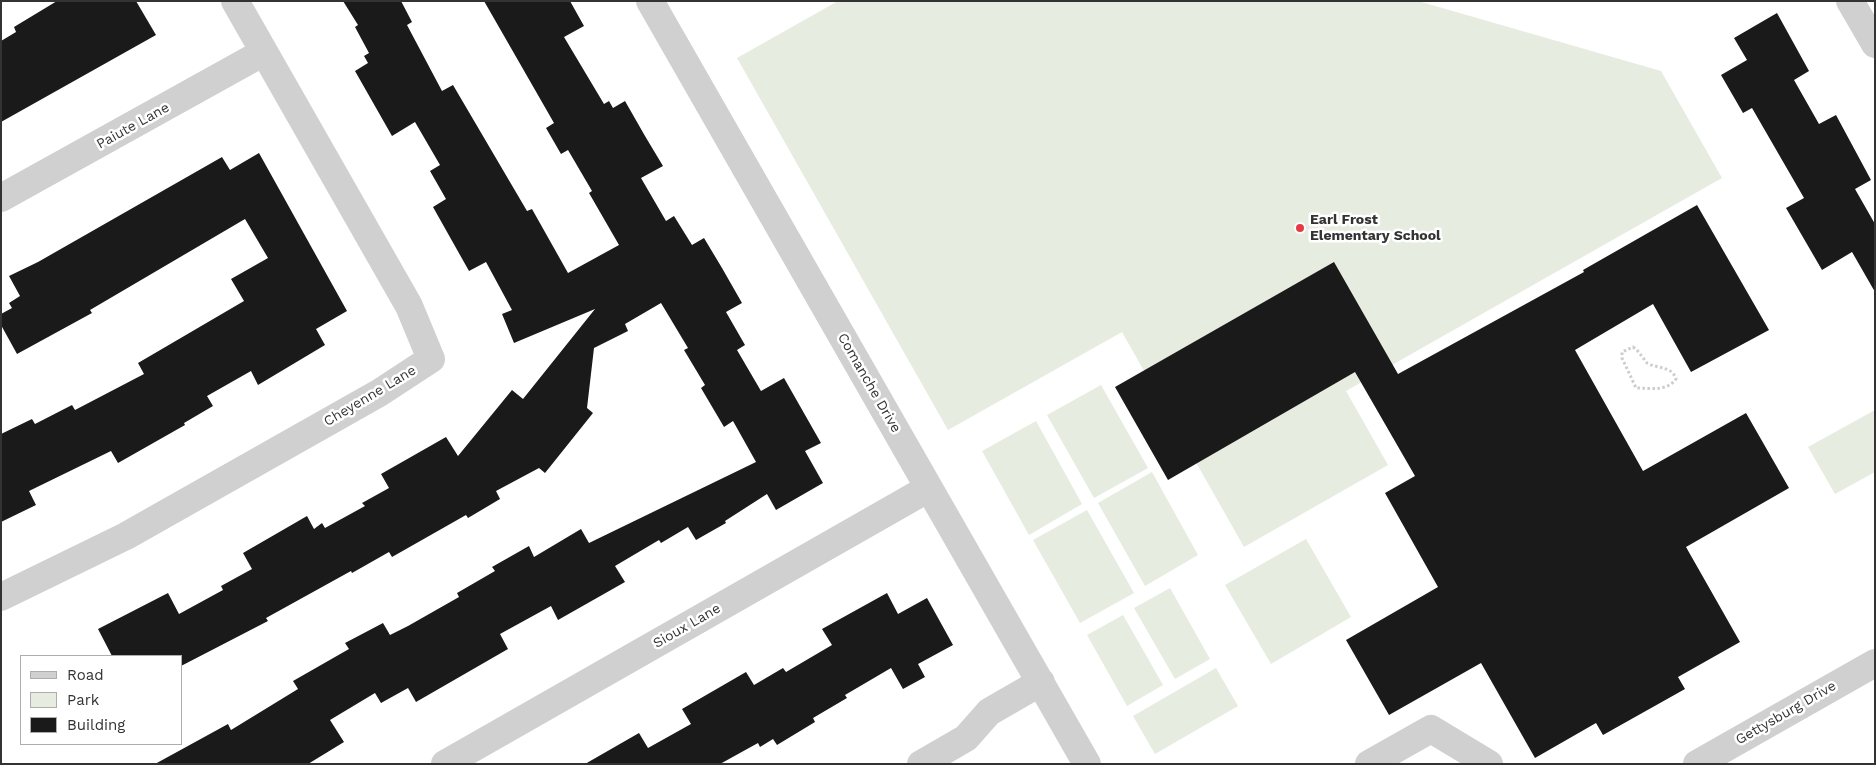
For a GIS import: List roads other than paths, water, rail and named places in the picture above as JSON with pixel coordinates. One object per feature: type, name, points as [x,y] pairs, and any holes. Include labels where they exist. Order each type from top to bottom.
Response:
[{"type":"street","name":"Cheyenne Lane","points":[[1,597],[126,536],[379,393],[431,359],[409,306],[235,1]]},
{"type":"street","name":"Comanche Drive","points":[[650,1],[1087,764]]},
{"type":"street","points":[[1850,1],[1875,44]]},
{"type":"street","name":"Paiute Lane","points":[[1,198],[264,52]]},
{"type":"street","name":"Sioux Lane","points":[[445,764],[929,488]]},
{"type":"street","name":"Gettysburg Drive","points":[[1697,764],[1875,663]]},
{"type":"street","points":[[921,764],[966,738],[989,712],[1041,682]]},
{"type":"street","points":[[1369,764],[1431,729],[1490,764]]},
{"type":"place","name":"Earl Frost Elementary School","points":[[1300,228]]}]
